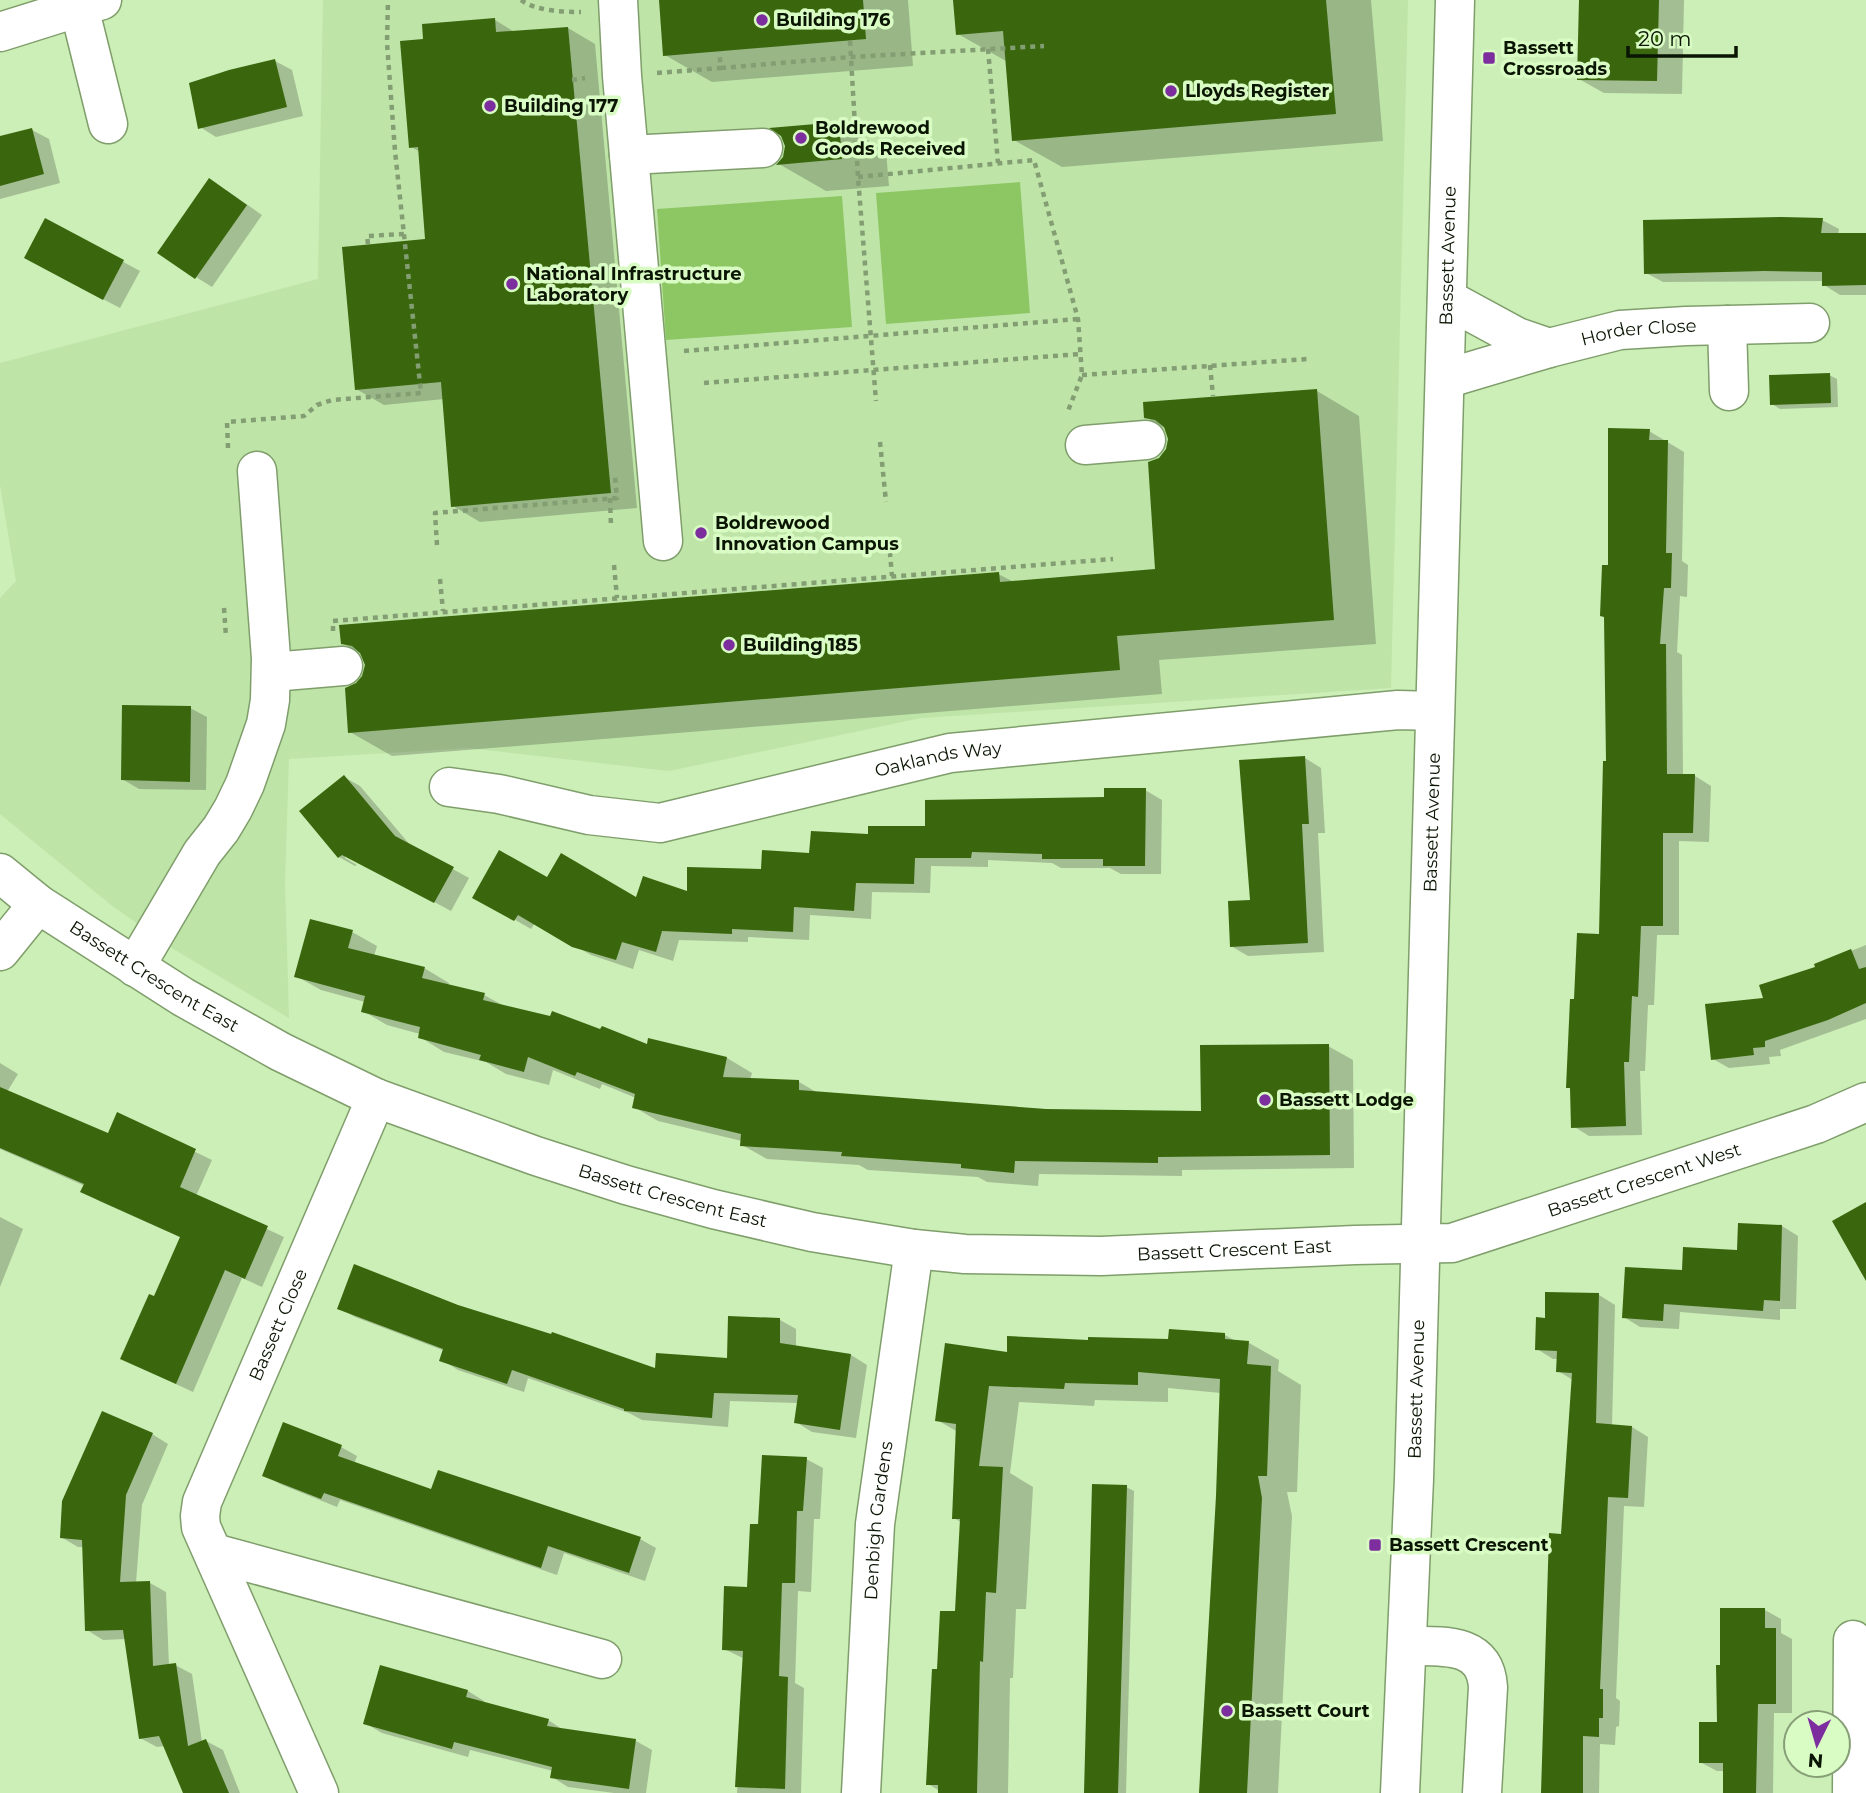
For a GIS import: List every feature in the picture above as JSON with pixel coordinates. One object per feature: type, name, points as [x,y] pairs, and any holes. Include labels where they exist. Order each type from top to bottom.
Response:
[{"type":"street","name":"Bassett Avenue","points":[[1400,1793],[1408,1646],[1455,0]]},
{"type":"street","points":[[0,32],[90,4],[108,124]]},
{"type":"street","points":[[603,6],[629,155],[663,541]]},
{"type":"street","points":[[629,155],[763,148]]},
{"type":"street","points":[[1447,299],[1517,337],[1549,348]]},
{"type":"street","name":"Horder Close","points":[[1445,379],[1620,330],[1810,323]]},
{"type":"street","points":[[1727,325],[1728,391]]},
{"type":"street","points":[[1076,429],[1146,440]]},
{"type":"street","points":[[135,967],[202,853],[221,829],[245,784],[266,724],[272,672],[243,463]]},
{"type":"street","points":[[272,672],[339,653]]},
{"type":"street","name":"Oaklands Way","points":[[449,787],[499,794],[589,815],[660,823],[950,753],[1398,710],[1434,711]]},
{"type":"street","name":"Bassett Crescent East","points":[[0,873],[38,904],[135,967],[281,1052],[376,1098],[536,1156],[638,1189],[812,1232],[914,1249],[977,1255],[1101,1256],[1420,1244]]},
{"type":"street","points":[[0,951],[38,904]]},
{"type":"street","name":"Bassett Close","points":[[319,1793],[201,1527],[200,1516],[202,1503],[376,1098]]},
{"type":"street","name":"Bassett Crescent West","points":[[1420,1244],[1452,1244],[1805,1127],[1866,1102]]},
{"type":"street","name":"Denbigh Gardens","points":[[861,1793],[875,1524],[914,1249]]},
{"type":"street","points":[[214,1553],[602,1659]]},
{"type":"street","points":[[1852,1793],[1853,1640]]},
{"type":"street","points":[[1408,1646],[1453,1649],[1470,1653],[1481,1661],[1487,1673],[1488,1687],[1482,1793]]},
{"type":"path","points":[[243,463],[226,422],[304,416],[317,405],[332,400],[421,393],[395,150],[388,57],[388,0]]},
{"type":"path","points":[[521,0],[528,5],[568,12],[603,6]]},
{"type":"path","points":[[850,41],[876,401]]},
{"type":"path","points":[[655,73],[851,57],[1044,46]]},
{"type":"path","points":[[988,50],[998,163]]},
{"type":"path","points":[[719,52],[721,68]]},
{"type":"path","points":[[858,177],[1034,160],[1078,319],[1082,374],[1076,429]]},
{"type":"path","points":[[368,244],[367,236],[405,234]]},
{"type":"path","points":[[680,352],[1078,319]]},
{"type":"path","points":[[704,383],[1080,354]]},
{"type":"path","points":[[1082,374],[1307,359]]},
{"type":"path","points":[[1210,365],[1213,396]]},
{"type":"path","points":[[381,388],[381,396]]},
{"type":"path","points":[[880,442],[886,502]]},
{"type":"path","points":[[437,545],[435,513],[617,498],[615,477]]},
{"type":"path","points":[[610,498],[611,527]]},
{"type":"path","points":[[890,542],[892,576]]},
{"type":"path","points":[[339,653],[332,621],[617,598],[666,597],[1113,559]]},
{"type":"path","points":[[614,565],[617,598]]},
{"type":"path","points":[[440,579],[443,611]]},
{"type":"path","points":[[224,608],[226,637]]},
{"type":"shaded area","name":"Boldrewood Innovation Campus","points":[[323,0],[1408,0],[1391,688],[921,718],[669,771],[468,748],[289,759],[285,884],[289,1018],[175,950],[111,905],[0,814],[0,598],[16,581],[0,485],[0,363],[318,279]]},
{"type":"shaded area","points":[[1020,182],[1030,313],[886,324],[876,193]]},
{"type":"shaded area","points":[[842,196],[852,327],[666,340],[657,209]]},
{"type":"building","name":"Building 176","points":[[659,0],[863,0],[866,39],[663,56]]},
{"type":"building","name":"Lloyds Register","points":[[953,0],[1326,0],[1336,114],[1012,141],[1003,31],[956,35]]},
{"type":"building","points":[[1579,0],[1659,0],[1657,81],[1577,80]]},
{"type":"building","points":[[495,18],[496,32],[568,27],[611,493],[451,507],[441,382],[355,390],[342,247],[425,239],[418,147],[409,148],[400,41],[423,39],[422,24]]},
{"type":"building","points":[[275,59],[287,107],[198,129],[189,83]]},
{"type":"building","name":"Boldrewood Goods Received","points":[[839,122],[842,159],[776,165],[783,157],[785,146],[781,136],[769,128]]},
{"type":"building","points":[[32,128],[44,174],[0,186],[0,136]]},
{"type":"building","points":[[209,178],[247,205],[195,279],[157,253]]},
{"type":"building","points":[[45,218],[124,260],[103,300],[24,258]]},
{"type":"building","points":[[1823,218],[1821,233],[1866,233],[1866,285],[1822,286],[1822,272],[1644,274],[1643,220]]},
{"type":"building","points":[[1830,373],[1831,403],[1770,405],[1769,375]]},
{"type":"building","name":"Building 185","points":[[1317,389],[1334,620],[1117,636],[1120,670],[348,733],[345,688],[356,683],[362,676],[365,665],[360,653],[352,646],[341,644],[339,625],[999,572],[1000,582],[1155,569],[1148,462],[1159,458],[1166,449],[1168,439],[1164,427],[1155,420],[1144,418],[1143,402]]},
{"type":"building","points":[[1608,428],[1650,429],[1649,440],[1668,440],[1666,553],[1672,553],[1671,588],[1664,588],[1660,644],[1666,644],[1667,774],[1695,774],[1693,833],[1663,833],[1663,926],[1641,926],[1638,997],[1632,996],[1629,1062],[1624,1062],[1626,1126],[1571,1128],[1570,1088],[1566,1088],[1570,999],[1574,999],[1577,933],[1599,934],[1603,761],[1606,761],[1604,617],[1600,616],[1602,565],[1608,565]]},
{"type":"building","points":[[122,705],[191,706],[190,782],[121,780]]},
{"type":"building","points":[[1305,756],[1309,824],[1302,824],[1308,943],[1230,947],[1228,901],[1250,900],[1239,760]]},
{"type":"building","points":[[344,775],[395,836],[454,867],[434,903],[342,855],[338,858],[299,811]]},
{"type":"building","points":[[1104,788],[1146,788],[1145,866],[1103,866],[1103,859],[1042,859],[1042,854],[972,852],[971,858],[915,858],[914,884],[856,883],[854,911],[794,907],[793,932],[732,929],[732,934],[662,931],[656,952],[622,942],[616,960],[572,947],[518,915],[514,921],[472,898],[499,850],[547,877],[561,853],[636,897],[643,876],[687,891],[687,867],[761,869],[762,850],[809,853],[811,831],[868,834],[868,826],[925,826],[925,800],[1104,797]]},
{"type":"building","points":[[310,919],[353,930],[348,948],[425,967],[422,978],[485,993],[483,1000],[550,1016],[552,1011],[600,1029],[602,1026],[647,1044],[648,1038],[727,1057],[723,1077],[799,1080],[799,1090],[1046,1109],[1201,1111],[1200,1045],[1329,1044],[1330,1155],[1158,1157],[1158,1163],[1015,1161],[1014,1173],[961,1168],[961,1164],[841,1156],[842,1152],[740,1146],[741,1134],[632,1108],[635,1094],[577,1072],[575,1076],[528,1057],[524,1072],[479,1060],[481,1055],[418,1038],[420,1027],[361,1012],[365,996],[294,977]]},
{"type":"building","points":[[1851,949],[1859,969],[1866,967],[1866,1003],[1828,1020],[1765,1041],[1765,1047],[1753,1048],[1754,1055],[1711,1060],[1705,1004],[1763,998],[1759,985],[1815,967],[1814,964]]},
{"type":"building","points":[[0,1087],[108,1133],[117,1112],[196,1149],[180,1187],[268,1226],[245,1279],[225,1270],[176,1384],[120,1359],[149,1294],[154,1296],[180,1237],[80,1192],[84,1184],[0,1148]]},
{"type":"building","points":[[1866,1202],[1866,1281],[1832,1221]]},
{"type":"building","points":[[1738,1223],[1782,1225],[1780,1301],[1764,1300],[1763,1311],[1664,1304],[1663,1321],[1622,1318],[1625,1267],[1682,1270],[1683,1247],[1737,1250]]},
{"type":"building","points":[[354,1264],[458,1305],[551,1334],[552,1332],[655,1368],[656,1353],[727,1358],[728,1316],[780,1318],[780,1343],[851,1354],[840,1430],[794,1423],[798,1395],[714,1393],[712,1418],[624,1411],[512,1370],[507,1384],[439,1361],[443,1349],[337,1309]]},
{"type":"building","points":[[1545,1292],[1599,1293],[1596,1423],[1632,1426],[1628,1498],[1608,1497],[1600,1689],[1603,1689],[1603,1718],[1599,1718],[1599,1737],[1583,1736],[1583,1793],[1541,1793],[1549,1533],[1561,1534],[1572,1373],[1556,1372],[1557,1351],[1535,1350],[1536,1317],[1545,1318]]},
{"type":"building","points":[[1169,1329],[1225,1333],[1225,1339],[1249,1341],[1247,1364],[1271,1366],[1267,1476],[1258,1476],[1262,1498],[1247,1793],[1199,1793],[1220,1379],[1138,1372],[1138,1385],[1065,1383],[1064,1389],[989,1386],[979,1466],[1003,1467],[996,1593],[986,1592],[983,1662],[980,1661],[977,1793],[938,1793],[938,1785],[926,1785],[932,1669],[937,1669],[940,1611],[955,1611],[960,1519],[952,1519],[956,1424],[935,1421],[945,1343],[1007,1352],[1007,1336],[1088,1340],[1088,1337],[1168,1339]]},
{"type":"building","points":[[102,1411],[153,1433],[126,1495],[120,1582],[150,1581],[153,1666],[176,1663],[188,1746],[206,1739],[229,1793],[183,1793],[159,1736],[139,1739],[123,1630],[85,1631],[82,1540],[60,1538],[62,1501]]},
{"type":"building","points":[[283,1422],[342,1445],[338,1456],[431,1489],[438,1470],[641,1537],[629,1573],[548,1546],[541,1568],[324,1493],[321,1499],[262,1476]]},
{"type":"building","points":[[762,1455],[807,1457],[803,1511],[797,1511],[795,1583],[782,1583],[779,1676],[788,1677],[785,1789],[735,1787],[743,1651],[722,1650],[724,1586],[747,1587],[750,1524],[758,1524]]},
{"type":"building","points":[[1092,1484],[1127,1485],[1118,1793],[1084,1793]]},
{"type":"building","points":[[1720,1608],[1765,1608],[1765,1628],[1776,1628],[1776,1704],[1758,1704],[1756,1793],[1723,1793],[1723,1763],[1699,1763],[1699,1722],[1717,1722],[1716,1665],[1720,1665]]},
{"type":"building","points":[[380,1665],[468,1690],[466,1697],[549,1719],[547,1726],[636,1739],[629,1789],[550,1778],[552,1767],[454,1742],[452,1749],[363,1724]]},
{"type":"place","name":"Building 176","points":[[762,20]]},
{"type":"place","name":"Bassett Crossroads","points":[[1489,58]]},
{"type":"place","name":"Lloyds Register","points":[[1171,91]]},
{"type":"place","name":"Building 177","points":[[490,106]]},
{"type":"place","name":"Boldrewood Goods Received","points":[[801,138]]},
{"type":"place","name":"National Infrastructure Laboratory","points":[[512,284]]},
{"type":"place","name":"Boldrewood Innovation Campus","points":[[701,533]]},
{"type":"place","name":"Building 185","points":[[729,645]]},
{"type":"place","name":"Bassett Lodge","points":[[1265,1100]]},
{"type":"place","name":"Bassett Crescent","points":[[1375,1545]]},
{"type":"place","name":"Bassett Court","points":[[1227,1711]]}]
